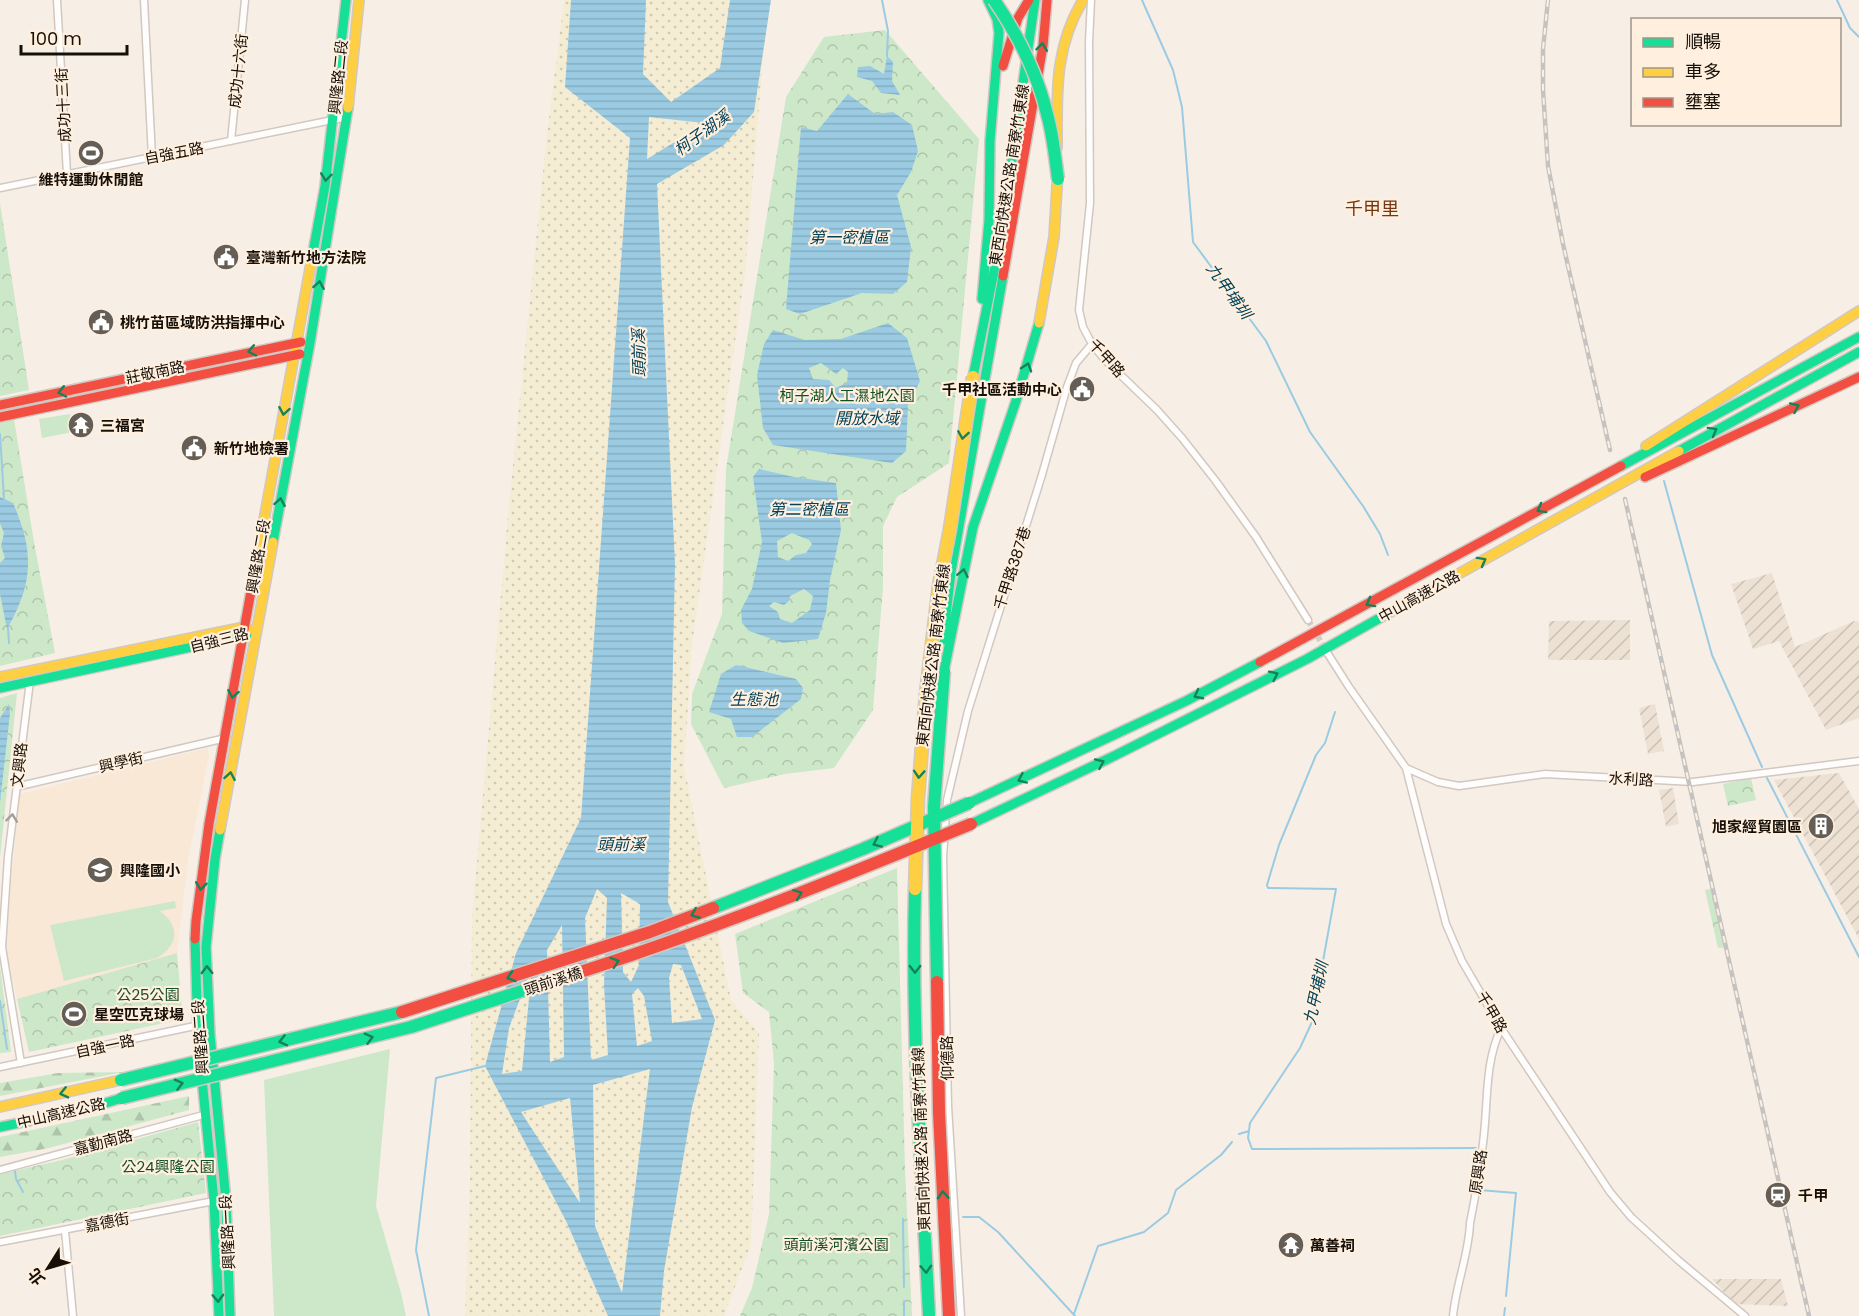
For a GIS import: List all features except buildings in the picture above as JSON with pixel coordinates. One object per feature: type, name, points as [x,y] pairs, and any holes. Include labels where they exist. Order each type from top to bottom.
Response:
[{"type":"main road","name":"興隆路二段","points":[[303,348],[314,237],[325,186],[334,120],[346,0]]},
{"type":"main road","name":"興隆路二段","points":[[212,1113],[195,952],[196,921],[208,824],[248,632],[347,117],[359,0]]},
{"type":"main road","points":[[973,377],[987,256],[990,141],[999,33],[997,19],[988,0]]},
{"type":"main road","points":[[994,0],[1010,22],[1029,59],[1046,106],[1058,179]]},
{"type":"main road","points":[[990,141],[997,90],[1006,52],[1018,18],[1029,0]]},
{"type":"main road","name":"東西向快速公路 南寮竹東線","points":[[949,1316],[939,1112],[934,807],[944,671],[943,638],[982,391],[1035,0]]},
{"type":"main road","name":"東西向快速公路 南寮竹東線","points":[[929,1316],[915,1000],[918,798],[926,694],[973,377],[989,332],[1043,46],[1047,0]]},
{"type":"main road","points":[[944,671],[979,507],[1005,435],[1042,318],[1058,206],[1057,86],[1060,56],[1067,30],[1083,0]]},
{"type":"main road","points":[[1592,481],[1859,311]]},
{"type":"main road","name":"中山高速公路","points":[[969,803],[1186,701],[1336,622],[1859,337]]},
{"type":"main road","name":"莊敬南路","points":[[0,405],[303,348]]},
{"type":"main road","name":"莊敬南路","points":[[0,417],[303,348]]},
{"type":"main road","name":"中山高速公路","points":[[971,824],[1112,757],[1307,659],[1407,601],[1859,352]]},
{"type":"main road","points":[[1552,522],[1859,376]]},
{"type":"main road","name":"興隆路二段","points":[[203,1024],[206,947],[215,860],[248,632]]},
{"type":"main road","name":"自強三路","points":[[0,677],[248,632]]},
{"type":"main road","name":"自強三路","points":[[0,688],[248,632]]},
{"type":"main road","name":"頭前溪橋","points":[[122,1080],[417,1008],[650,932],[863,849],[969,803]]},
{"type":"main road","name":"頭前溪橋","points":[[122,1098],[411,1027],[653,950],[971,824]]},
{"type":"main road","name":"中山高速公路","points":[[0,1107],[122,1080]]},
{"type":"main road","name":"中山高速公路","points":[[0,1127],[86,1109],[122,1098]]},
{"type":"main road","name":"興隆路一段","points":[[212,1113],[219,1316]]},
{"type":"main road","name":"興隆路一段","points":[[212,1113],[226,1201],[230,1316]]},
{"type":"street","name":"成功十三街","points":[[57,0],[67,174]]},
{"type":"street","points":[[144,0],[152,157]]},
{"type":"street","name":"成功十六街","points":[[231,141],[245,0]]},
{"type":"street","name":"千甲路","points":[[1091,0],[1090,203],[1079,310],[1083,327],[1092,344],[1104,359],[1182,438],[1215,480],[1256,537],[1308,620]]},
{"type":"street","name":"自強五路","points":[[0,188],[347,117]]},
{"type":"street","name":"千甲路387巷","points":[[947,800],[977,679],[1041,478],[1067,387],[1076,363],[1092,344]]},
{"type":"street","name":"千甲路","points":[[1328,654],[1406,768],[1446,924],[1462,961],[1501,1028],[1604,1182],[1631,1217],[1745,1316]]},
{"type":"street","name":"文興路","points":[[21,1063],[2,947],[8,856],[30,681]]},
{"type":"street","name":"興學街","points":[[17,784],[20,786],[226,738]]},
{"type":"street","name":"水利路","points":[[1406,768],[1438,782],[1459,786],[1545,774],[1693,782],[1859,761]]},
{"type":"street","name":"仰德路","points":[[947,800],[943,857],[948,1106],[961,1316]]},
{"type":"street","name":"自強一路","points":[[0,1067],[203,1024]]},
{"type":"street","name":"原興路","points":[[1453,1316],[1455,1294],[1470,1237],[1470,1223],[1484,1134],[1488,1067],[1501,1028]]},
{"type":"street","name":"嘉勤南路","points":[[0,1170],[212,1113]]},
{"type":"street","name":"嘉德街","points":[[0,1242],[214,1201]]},
{"type":"street","points":[[65,1231],[73,1316]]},
{"type":"shaded area","points":[[1772,573],[1795,647],[1854,621],[1859,622],[1859,718],[1826,730],[1779,641],[1753,649],[1731,584]]},
{"type":"shaded area","points":[[1630,620],[1630,660],[1548,660],[1549,621]]},
{"type":"shaded area","points":[[1655,704],[1664,751],[1648,754],[1639,708]]},
{"type":"shaded area","name":"興隆國小","points":[[208,748],[209,756],[188,860],[177,953],[17,999],[6,949],[20,794]]},
{"type":"shaded area","name":"旭家經貿園區","points":[[1839,773],[1859,809],[1859,939],[1774,780]]},
{"type":"shaded area","points":[[1673,788],[1679,824],[1666,827],[1659,790]]},
{"type":"shaded area","points":[[1712,1279],[1781,1279],[1788,1306],[1735,1304]]},
{"type":"green space","name":"柯子湖人工濕地公園","points":[[885,30],[979,139],[949,463],[897,497],[883,526],[883,587],[873,710],[834,768],[785,774],[724,788],[691,724],[692,694],[722,614],[726,469],[786,97],[824,37]]},
{"type":"green space","points":[[0,203],[29,390],[0,396]]},
{"type":"green space","points":[[70,414],[73,432],[42,438],[39,419]]},
{"type":"green space","points":[[14,419],[55,653],[0,666],[0,422]]},
{"type":"green space","points":[[17,693],[0,858],[0,698]]},
{"type":"green space","points":[[1751,778],[1756,800],[1728,806],[1723,784]]},
{"type":"green space","name":"頭前溪河濱公園","points":[[897,868],[905,1169],[912,1316],[740,1316],[752,1288],[769,1214],[774,1063],[769,1012],[743,993],[735,934]]},
{"type":"green space","points":[[1714,888],[1727,947],[1718,948],[1705,890]]},
{"type":"green space","points":[[175,901],[176,908],[160,911],[167,917],[174,929],[173,941],[164,953],[157,958],[64,981],[50,925]]},
{"type":"green space","name":"公25公園","points":[[177,953],[183,1019],[29,1052],[17,999]]},
{"type":"green space","points":[[0,966],[11,1052],[0,1053]]},
{"type":"green space","points":[[390,1049],[376,1206],[406,1316],[274,1316],[264,1080]]},
{"type":"green space","points":[[124,1072],[0,1096],[0,1083],[58,1073]]},
{"type":"green space","points":[[189,1096],[189,1110],[49,1148],[0,1157],[0,1137]]},
{"type":"green space","name":"公24興隆公園","points":[[198,1122],[206,1193],[0,1236],[0,1174],[62,1160]]},
{"type":"sand","points":[[564,0],[768,0],[745,272],[692,644],[684,766],[731,1000],[759,1033],[751,1244],[724,1316],[465,1316],[470,1178],[472,917],[509,505],[546,142]]},
{"type":"water","name":"頭前溪","points":[[571,0],[646,0],[643,74],[671,102],[720,68],[730,0],[771,0],[754,112],[724,145],[657,184],[675,564],[668,902],[715,1020],[692,1107],[664,1271],[660,1316],[608,1316],[566,1221],[485,1066],[516,953],[581,818],[630,138],[565,87]],"holes":[[[649,117],[704,124],[647,159]],[[597,889],[607,898],[604,985],[608,1055],[591,1060],[585,918]],[[621,893],[640,904],[639,965],[631,982],[623,972]],[[562,925],[564,1057],[550,1062],[547,950]],[[673,964],[681,965],[702,1019],[672,1023],[669,978]],[[532,967],[522,1071],[502,1074],[509,1028]],[[638,988],[644,996],[652,1041],[637,1046],[632,994]],[[650,1069],[622,1293],[595,1226],[593,1085]],[[570,1098],[580,1203],[521,1112]]]},
{"type":"water","points":[[887,56],[893,62],[892,81],[900,95],[881,93],[872,81],[857,77],[858,67],[870,66],[884,74]]},
{"type":"water","name":"第一密植區","points":[[848,94],[875,114],[893,112],[912,125],[918,151],[911,172],[897,195],[911,247],[907,282],[893,294],[862,293],[800,314],[786,309],[801,127],[817,131]]},
{"type":"water","name":"開放水域","points":[[888,323],[907,338],[920,381],[908,405],[906,451],[892,463],[773,445],[763,428],[757,375],[764,344],[773,330],[805,340],[841,339]],"holes":[[[821,363],[836,374],[843,368],[848,372],[847,383],[836,388],[829,380],[813,379],[809,368]]]},
{"type":"water","name":"第二密植區","points":[[759,469],[836,483],[841,530],[830,580],[826,613],[818,639],[783,643],[749,631],[742,623],[741,610],[752,589],[762,542],[753,477]],"holes":[[[792,533],[809,540],[812,544],[806,553],[796,555],[788,561],[778,557],[777,541]],[[804,589],[813,596],[810,610],[792,623],[780,619],[778,612],[769,606],[774,602],[784,605],[789,601],[790,596]]]},
{"type":"water","points":[[0,497],[13,503],[20,520],[25,536],[28,566],[22,596],[7,629],[0,594],[0,563],[5,558],[1,546],[4,533],[0,523]]},
{"type":"water","name":"生態池","points":[[736,665],[796,679],[803,688],[801,699],[752,737],[737,737],[731,719],[709,712],[721,674]]},
{"type":"water","points":[[9,704],[10,713],[0,803],[0,718]]},
{"type":"waterway","points":[[882,0],[888,31],[887,56]]},
{"type":"waterway","name":"九甲埔圳","points":[[1142,0],[1173,70],[1182,107],[1193,242],[1266,341],[1310,432],[1363,506],[1380,534],[1388,555]]},
{"type":"waterway","points":[[1837,0],[1850,28],[1859,37]]},
{"type":"waterway","points":[[0,434],[4,499]]},
{"type":"waterway","points":[[1664,481],[1712,655],[1762,767]]},
{"type":"waterway","points":[[8,628],[9,643]]},
{"type":"waterway","name":"九甲埔圳","points":[[1335,712],[1325,743],[1316,755],[1279,845],[1267,885],[1268,888],[1336,889],[1312,1022],[1300,1048],[1250,1123],[1248,1138],[1252,1149],[1476,1148]]},
{"type":"waterway","points":[[1767,778],[1859,957]]},
{"type":"waterway","points":[[0,1001],[7,1049]]},
{"type":"waterway","points":[[429,1316],[416,1250],[436,1078],[485,1066]]},
{"type":"waterway","points":[[1239,1134],[1249,1131]]},
{"type":"waterway","points":[[1074,1314],[1098,1246],[1144,1232],[1168,1213],[1176,1190],[1221,1155],[1232,1142]]},
{"type":"waterway","points":[[15,1171],[16,1179],[23,1192]]},
{"type":"waterway","points":[[1479,1190],[1516,1193],[1506,1296]]},
{"type":"waterway","points":[[963,1217],[979,1217],[998,1232],[1075,1316]]},
{"type":"waterway","points":[[903,1219],[904,1287]]},
{"type":"waterway","points":[[904,1301],[904,1316]]},
{"type":"waterway","points":[[1504,1316],[1505,1308]]},
{"type":"tunnel","points":[[1308,620],[1325,649]]},
{"type":"railway","points":[[1548,0],[1543,49],[1548,166],[1563,244],[1610,450]]},
{"type":"railway","points":[[1625,499],[1809,1316]]},
{"type":"traffic: fast","points":[[312,258],[325,186],[346,0]]},
{"type":"traffic: fast","points":[[982,299],[989,220],[990,141],[999,33],[997,19],[988,0]]},
{"type":"traffic: fast","points":[[994,0],[1019,40],[1038,83],[1051,130],[1058,179]]},
{"type":"traffic: fast","points":[[973,377],[1001,236],[1035,0]]},
{"type":"traffic: fast","points":[[273,542],[310,343],[348,108]]},
{"type":"traffic: fast","points":[[943,640],[951,572],[1003,276]]},
{"type":"traffic: fast","points":[[944,671],[973,527],[1016,401],[1039,323]]},
{"type":"traffic: fast","points":[[1621,466],[1859,337]]},
{"type":"traffic: fast","points":[[1679,451],[1859,352]]},
{"type":"traffic: fast","points":[[971,824],[1112,757],[1307,659],[1426,592]]},
{"type":"traffic: fast","points":[[0,688],[247,635]]},
{"type":"traffic: fast","points":[[969,803],[1186,701],[1260,662]]},
{"type":"traffic: fast","points":[[937,982],[934,807],[944,671]]},
{"type":"traffic: fast","points":[[713,908],[863,849],[969,803]]},
{"type":"traffic: fast","points":[[220,830],[206,947],[210,1034],[226,1201],[230,1316]]},
{"type":"traffic: fast","points":[[915,889],[916,1049],[929,1316]]},
{"type":"traffic: fast","points":[[195,939],[198,1038],[214,1201],[219,1316]]},
{"type":"traffic: fast","points":[[122,1098],[411,1027],[571,975]]},
{"type":"traffic: fast","points":[[121,1080],[402,1012]]},
{"type":"traffic: fast","points":[[0,1127],[86,1109],[122,1098]]},
{"type":"traffic: slow","points":[[348,108],[359,0]]},
{"type":"traffic: slow","points":[[1057,148],[1058,90],[1062,54],[1067,36],[1083,0]]},
{"type":"traffic: slow","points":[[1039,323],[1054,237],[1058,169]]},
{"type":"traffic: slow","points":[[253,580],[312,258]]},
{"type":"traffic: slow","points":[[1646,446],[1859,311]]},
{"type":"traffic: slow","points":[[915,889],[918,798],[926,694],[939,586],[973,377]]},
{"type":"traffic: slow","points":[[1426,592],[1679,451]]},
{"type":"traffic: slow","points":[[220,830],[273,542]]},
{"type":"traffic: slow","points":[[0,677],[245,627],[249,629]]},
{"type":"traffic: slow","points":[[0,1107],[121,1080]]},
{"type":"traffic: jam","points":[[1003,66],[1018,18],[1029,0]]},
{"type":"traffic: jam","points":[[1003,276],[1043,46],[1047,0]]},
{"type":"traffic: jam","points":[[0,405],[301,342]]},
{"type":"traffic: jam","points":[[0,417],[300,354]]},
{"type":"traffic: jam","points":[[1645,477],[1859,377]]},
{"type":"traffic: jam","points":[[1260,662],[1621,466]]},
{"type":"traffic: jam","points":[[195,939],[209,824],[253,580]]},
{"type":"traffic: jam","points":[[571,975],[723,923],[971,824]]},
{"type":"traffic: jam","points":[[402,1012],[650,932],[713,908]]},
{"type":"traffic: jam","points":[[937,982],[939,1112],[949,1316]]},
{"type":"place","name":"維特運動休閒館","points":[[91,153]]},
{"type":"place","name":"臺灣新竹地方法院","points":[[226,257]]},
{"type":"place","name":"桃竹苗區域防洪指揮中心","points":[[101,322]]},
{"type":"place","name":"千甲社區活動中心","points":[[1082,389]]},
{"type":"place","name":"三福宮","points":[[81,425]]},
{"type":"place","name":"新竹地檢署","points":[[194,448]]},
{"type":"place","name":"旭家經貿園區","points":[[1821,826]]},
{"type":"place","name":"興隆國小","points":[[100,870]]},
{"type":"place","name":"星空匹克球場","points":[[74,1014]]},
{"type":"place","name":"千甲","points":[[1778,1195]]},
{"type":"place","name":"萬善祠","points":[[1291,1245]]},
{"type":"district","name":"千甲里","points":[[1372,208]]},
{"type":"water label","name":"柯子湖溪","points":[[702,133]]}]
